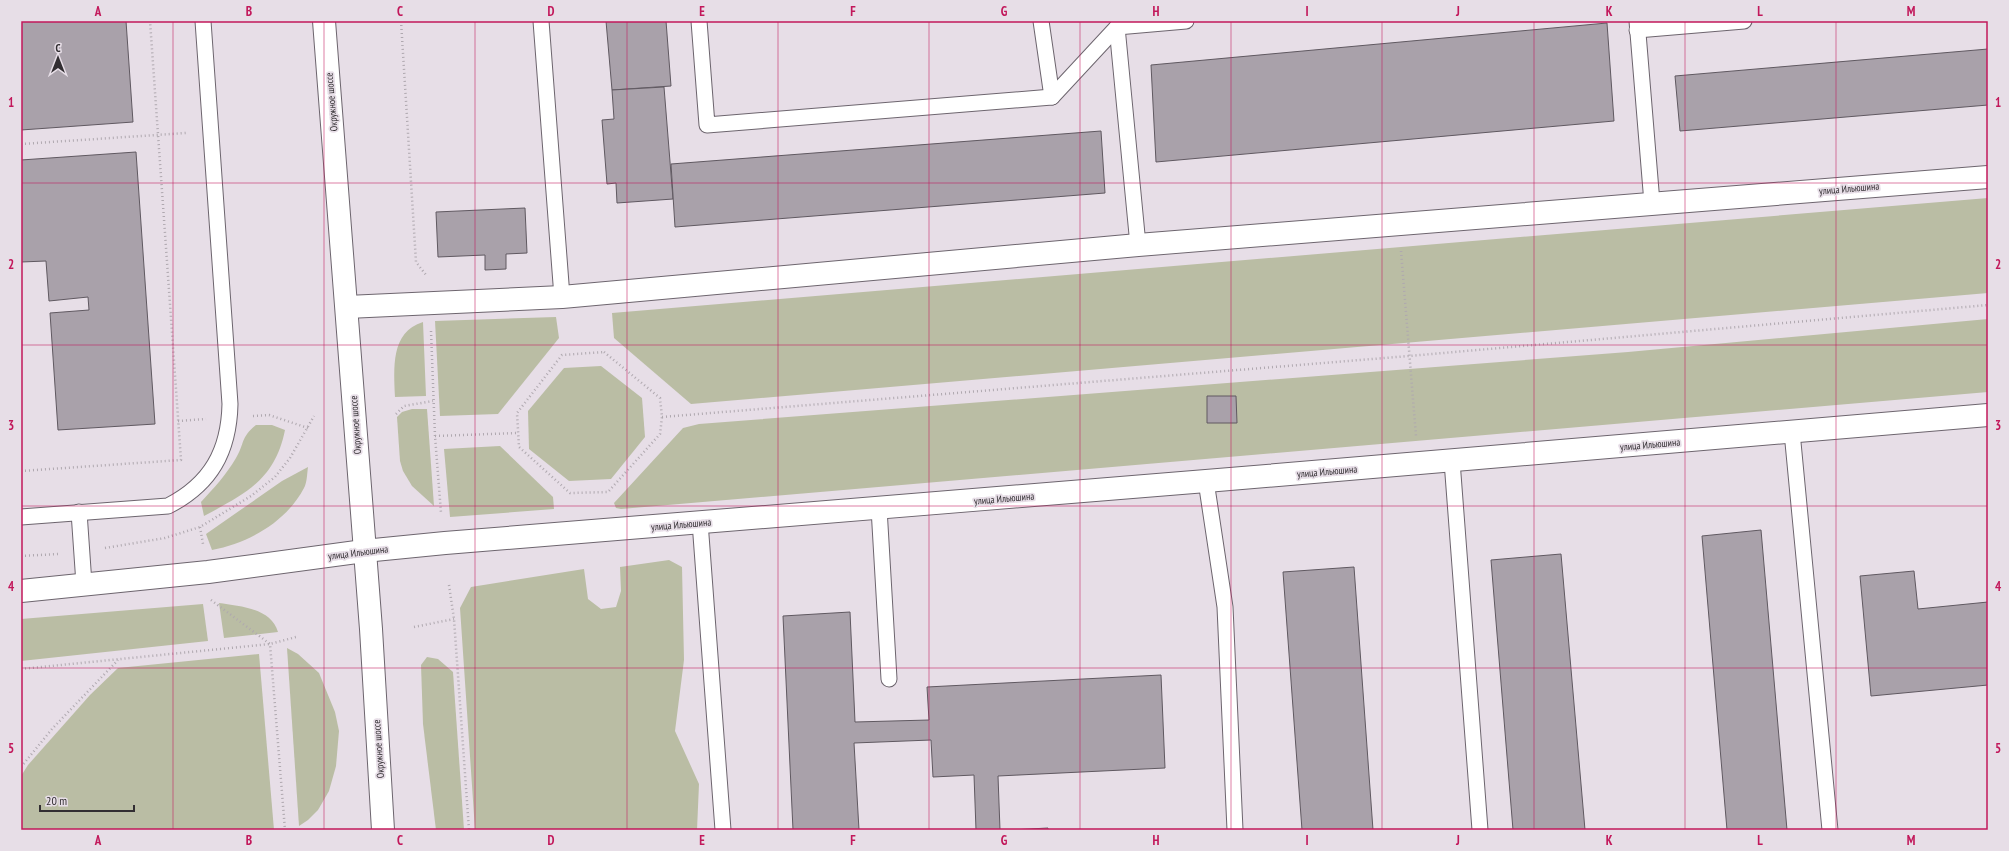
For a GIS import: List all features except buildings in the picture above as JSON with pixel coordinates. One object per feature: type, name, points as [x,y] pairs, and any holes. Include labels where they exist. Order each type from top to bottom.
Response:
[{"type":"street","name":"Окружное шоссе","points":[[324,21],[347,308],[383,830]]},
{"type":"street","name":"улица Ильюшина","points":[[347,308],[430,302],[562,297],[1138,245],[1988,177]]},
{"type":"street","name":"улица Ильюшина","points":[[21,590],[208,572],[364,551],[700,522],[1206,482],[1988,415]]},
{"type":"lane","points":[[21,516],[168,506],[184,498],[200,484],[217,462],[225,443],[229,424],[230,404],[203,21]]},
{"type":"lane","points":[[541,21],[562,297]]},
{"type":"lane","points":[[699,21],[708,125],[1052,97],[1117,27],[1186,21]]},
{"type":"lane","points":[[1041,21],[1052,97]]},
{"type":"lane","points":[[1652,203],[1637,25],[1744,21]]},
{"type":"lane","points":[[1117,27],[1138,245]]},
{"type":"lane","points":[[1792,432],[1830,830]]},
{"type":"lane","points":[[1452,461],[1480,830]]},
{"type":"lane","points":[[1206,482],[1225,607],[1235,830]]},
{"type":"lane","points":[[879,508],[890,679]]},
{"type":"lane","points":[[79,512],[84,584]]},
{"type":"lane","points":[[700,522],[723,830]]},
{"type":"path","points":[[21,472],[181,460],[150,21]]},
{"type":"path","points":[[401,21],[416,262],[428,277],[433,401],[441,513]]},
{"type":"path","points":[[21,144],[210,131]]},
{"type":"path","points":[[1399,225],[1418,464]]},
{"type":"path","points":[[662,417],[1409,356],[1988,306]]},
{"type":"path","points":[[604,352],[660,398],[662,417],[660,434],[608,492],[570,493],[518,447],[518,433],[517,413],[562,355],[604,352]]},
{"type":"path","points":[[396,414],[404,406],[433,401]]},
{"type":"path","points":[[269,415],[308,428]]},
{"type":"path","points":[[435,436],[518,433]]},
{"type":"path","points":[[200,527],[204,551]]},
{"type":"path","points":[[449,585],[454,619],[470,830]]},
{"type":"path","points":[[211,600],[270,644],[285,830]]},
{"type":"path","points":[[414,627],[454,619]]},
{"type":"path","points":[[21,669],[270,644],[296,636]]},
{"type":"path","points":[[21,767],[52,729],[119,660]]},
{"type":"green space","points":[[1988,198],[1988,293],[691,404],[614,338],[612,313]]},
{"type":"green space","points":[[556,317],[559,338],[498,414],[440,416],[435,321]]},
{"type":"green space","points":[[1988,319],[1988,392],[621,509],[616,508],[614,503],[683,428],[699,424],[1628,352]]},
{"type":"green space","points":[[423,322],[426,396],[395,397],[394,375],[396,353],[399,343],[412,327]]},
{"type":"green space","points":[[601,366],[642,398],[645,437],[611,479],[569,481],[529,449],[528,411],[564,368]]},
{"type":"green space","points":[[412,409],[427,409],[434,506],[412,486],[403,471],[400,461],[397,417],[402,412]]},
{"type":"green space","points":[[256,425],[272,425],[285,430],[274,461],[256,484],[233,500],[204,516],[201,502],[228,470],[239,453],[245,437]]},
{"type":"green space","points":[[500,446],[553,497],[554,509],[450,517],[444,449]]},
{"type":"green space","points":[[308,467],[304,488],[287,511],[277,521],[253,536],[226,547],[212,550],[206,534],[282,481]]},
{"type":"green space","points":[[669,560],[682,567],[684,660],[675,731],[699,784],[697,830],[475,830],[460,608],[471,587],[584,569],[588,599],[601,609],[616,607],[621,591],[620,567]]},
{"type":"green space","points":[[219,603],[245,607],[262,613],[269,618],[278,632],[224,638]]},
{"type":"green space","points":[[203,604],[208,641],[21,661],[21,619]]},
{"type":"green space","points":[[287,648],[298,654],[319,673],[335,712],[339,731],[336,766],[329,791],[318,810],[308,820],[299,826]]},
{"type":"green space","points":[[259,654],[274,830],[21,830],[21,776],[28,765],[90,695],[118,668]]},
{"type":"green space","points":[[427,657],[438,659],[453,672],[464,830],[436,830],[423,724],[421,665]]}]
